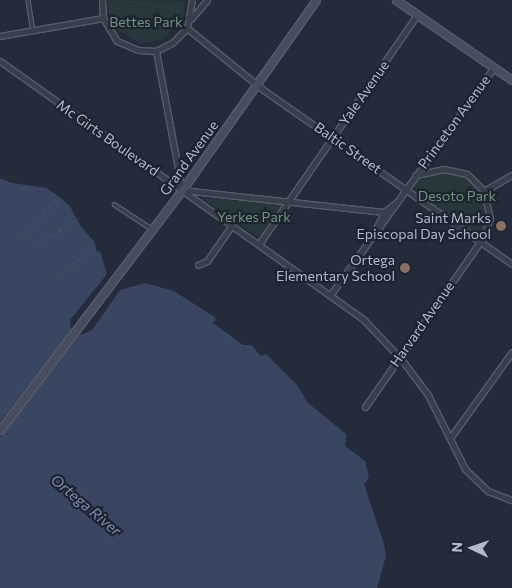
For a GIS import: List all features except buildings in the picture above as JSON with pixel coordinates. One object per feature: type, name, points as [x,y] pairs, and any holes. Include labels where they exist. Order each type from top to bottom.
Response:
[{"type":"main road","name":"Grand Avenue","points":[[0,430],[182,190],[316,0]]},
{"type":"main road","points":[[396,0],[512,80]]},
{"type":"street","points":[[102,0],[103,18],[112,34],[125,45],[156,51],[172,43],[207,0]]},
{"type":"street","points":[[189,22],[192,0]]},
{"type":"street","name":"Yale Avenue","points":[[259,244],[417,15]]},
{"type":"street","points":[[0,36],[103,18]]},
{"type":"street","name":"Baltic Street","points":[[186,28],[257,84],[512,264]]},
{"type":"street","points":[[156,51],[182,190],[384,212]]},
{"type":"street","name":"Mc Girts Boulevard","points":[[0,61],[331,294],[364,320],[399,356],[428,395],[462,465],[472,478],[488,491],[512,500]]},
{"type":"street","name":"Princeton Avenue","points":[[331,294],[494,67]]},
{"type":"street","points":[[416,175],[437,169],[460,171],[484,192],[512,175]]},
{"type":"street","name":"Harvard Avenue","points":[[365,407],[480,242],[490,218],[484,192]]},
{"type":"street","name":"Princeton Avenue","points":[[371,239],[384,212],[397,202]]},
{"type":"street","points":[[198,265],[207,261],[232,225]]},
{"type":"street","points":[[450,438],[512,352]]},
{"type":"lane","points":[[28,0],[33,30]]},
{"type":"lane","points":[[114,204],[152,230]]},
{"type":"path","points":[[20,238],[23,239],[58,196]]},
{"type":"path","points":[[38,245],[79,218]]},
{"type":"path","points":[[59,274],[96,248]]},
{"type":"green space","name":"Bettes Park","points":[[108,0],[185,1],[183,16],[173,30],[163,39],[141,44],[114,28],[108,18]]},
{"type":"green space","name":"Desoto Park","points":[[444,171],[463,176],[482,192],[487,212],[481,234],[475,234],[415,191],[415,184],[422,176]]},
{"type":"green space","name":"Yerkes Park","points":[[202,198],[283,204],[259,238]]},
{"type":"water","name":"Ortega River","points":[[0,178],[12,183],[47,188],[58,196],[69,205],[82,228],[94,241],[97,252],[100,251],[107,274],[70,320],[71,330],[78,336],[92,330],[120,290],[145,283],[174,291],[216,318],[213,323],[243,345],[251,345],[261,356],[266,354],[298,386],[307,402],[346,434],[345,446],[365,461],[369,477],[364,484],[384,544],[386,556],[377,588],[0,588]]},
{"type":"pier","points":[[73,328],[80,334],[0,438],[0,422]]},
{"type":"place","name":"Saint Marks Episcopal Day School","points":[[501,226]]},
{"type":"place","name":"Ortega Elementary School","points":[[405,268]]}]
